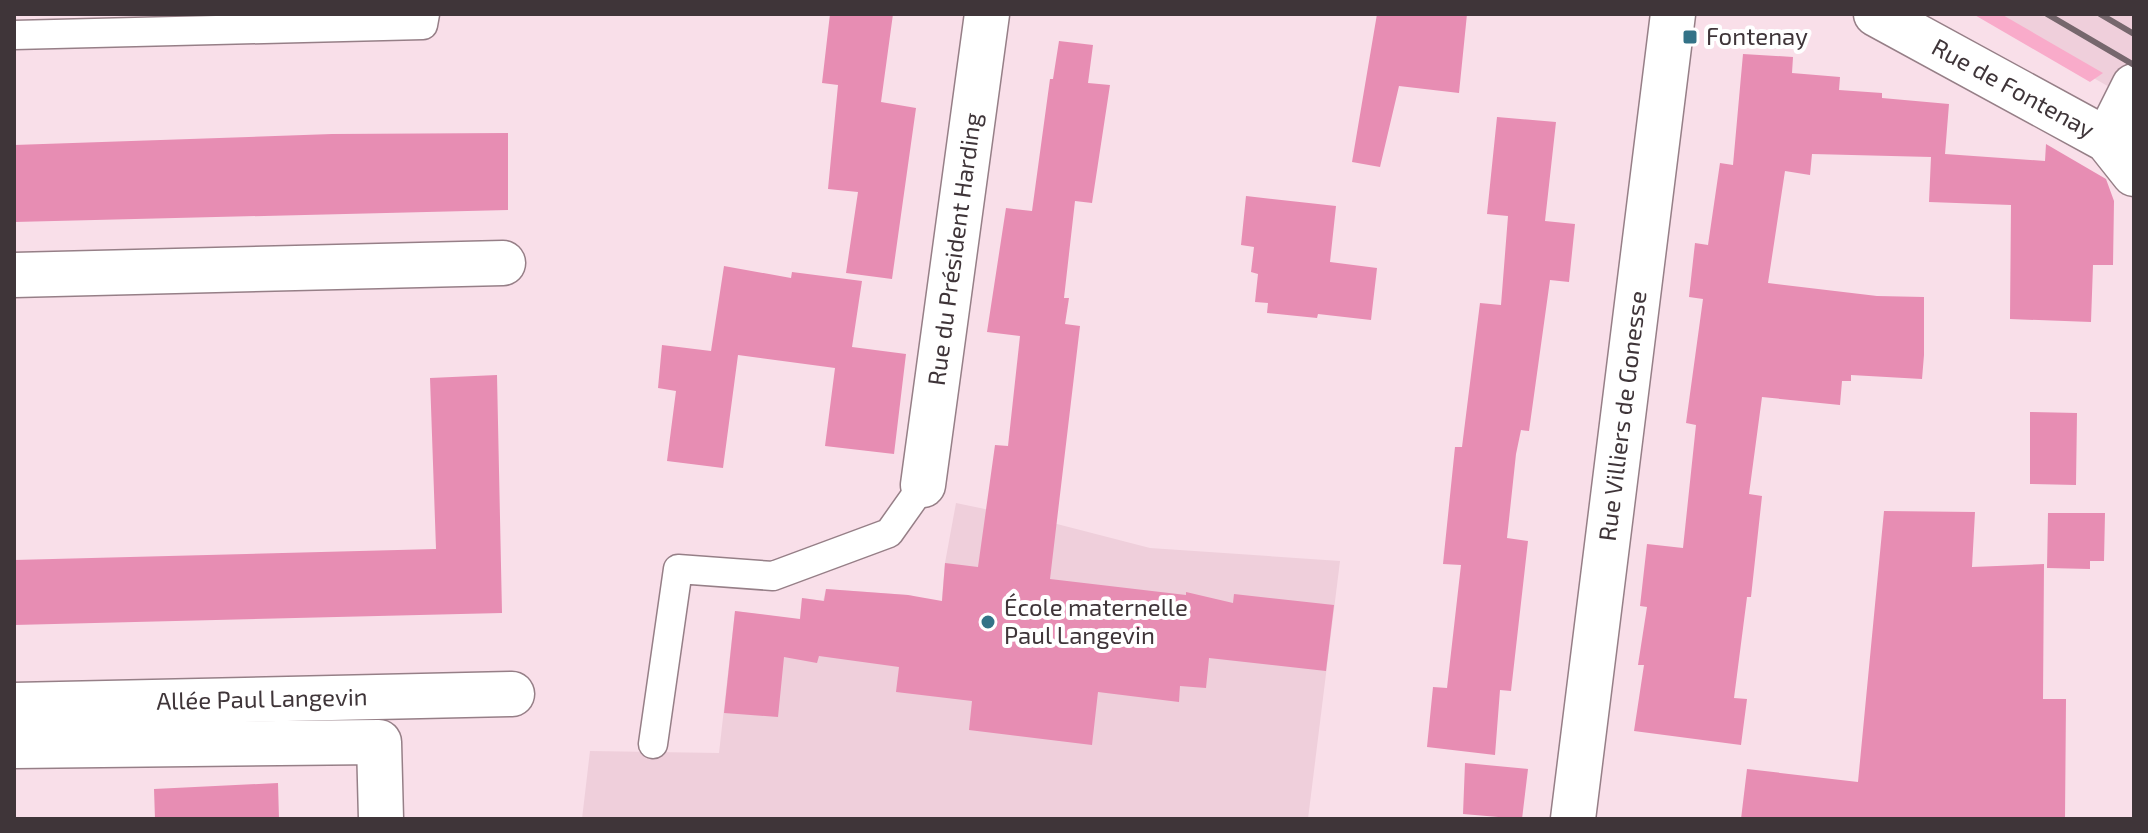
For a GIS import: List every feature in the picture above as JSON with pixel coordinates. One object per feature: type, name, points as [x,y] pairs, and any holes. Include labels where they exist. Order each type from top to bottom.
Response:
[{"type":"street","name":"Rue du Président Harding","points":[[923,485],[987,14]]},
{"type":"street","name":"Rue Villiers de Gonesse","points":[[1573,819],[1673,14]]},
{"type":"street","name":"Rue de Fontenay","points":[[1876,14],[2107,140]]},
{"type":"street","points":[[2134,86],[2107,140],[2134,174]]},
{"type":"street","points":[[14,275],[503,263]]},
{"type":"street","name":"Allée Paul Langevin","points":[[14,705],[512,694]]},
{"type":"street","name":"Allée Paul Langevin","points":[[14,746],[379,742],[381,819]]},
{"type":"lane","points":[[14,35],[423,25],[425,14]]},
{"type":"lane","points":[[653,744],[678,569],[773,576],[889,533],[923,485]]},
{"type":"shaded area","points":[[1973,14],[2001,14],[2103,73],[2090,82]]},
{"type":"shaded area","points":[[1981,14],[2134,14],[2134,101]]},
{"type":"shaded area","points":[[956,503],[1150,548],[1340,561],[1308,819],[582,819],[590,751],[719,753],[735,611],[787,618],[799,626],[802,598],[823,601],[826,589],[908,595],[913,596],[911,606],[941,610],[945,563]]},
{"type":"building","points":[[830,14],[893,14],[881,102],[916,108],[892,279],[846,273],[858,192],[828,189],[838,85],[822,83]]},
{"type":"building","points":[[1377,14],[1467,14],[1459,93],[1399,86],[1380,167],[1352,162]]},
{"type":"building","points":[[1059,41],[1093,45],[1088,83],[1110,85],[1092,203],[1075,201],[1064,298],[1069,298],[1065,324],[1080,326],[1050,579],[1186,595],[1186,592],[1233,603],[1234,594],[1334,605],[1326,671],[1209,658],[1206,688],[1180,686],[1179,702],[1098,692],[1092,745],[969,730],[972,701],[896,692],[899,667],[819,656],[817,663],[784,657],[778,717],[724,713],[735,611],[800,619],[802,598],[824,601],[826,589],[908,595],[942,601],[945,563],[978,567],[995,445],[1008,446],[1020,336],[987,332],[1006,208],[1032,211],[1050,79],[1053,79]]},
{"type":"building","points":[[1743,54],[1793,57],[1792,73],[1840,77],[1839,90],[1882,93],[1882,98],[1949,104],[1945,154],[2045,161],[2046,144],[2106,179],[2114,201],[2113,265],[2093,265],[2091,322],[2010,319],[2011,205],[1929,202],[1931,157],[1812,154],[1810,175],[1785,171],[1768,283],[1877,296],[1924,297],[1924,355],[1922,379],[1851,375],[1851,381],[1842,381],[1840,405],[1762,397],[1749,494],[1762,496],[1751,597],[1747,597],[1734,698],[1747,699],[1741,745],[1634,731],[1644,665],[1638,665],[1647,607],[1640,606],[1647,544],[1683,548],[1696,425],[1686,423],[1703,299],[1689,297],[1695,243],[1708,245],[1720,163],[1733,165]]},
{"type":"building","points":[[1497,117],[1556,122],[1545,221],[1575,224],[1569,282],[1550,280],[1529,431],[1521,430],[1516,454],[1507,538],[1528,541],[1511,691],[1500,690],[1495,755],[1427,747],[1433,687],[1447,688],[1461,565],[1443,564],[1455,447],[1462,447],[1480,303],[1501,305],[1508,216],[1487,214]]},
{"type":"building","points":[[508,133],[508,210],[14,222],[14,145],[332,134]]},
{"type":"building","points":[[1246,196],[1336,206],[1330,262],[1377,268],[1371,320],[1318,314],[1317,318],[1267,313],[1268,303],[1255,302],[1258,274],[1251,272],[1254,247],[1241,245]]},
{"type":"building","points":[[724,266],[791,278],[792,272],[862,281],[852,347],[906,354],[894,454],[825,446],[835,368],[738,355],[723,468],[667,461],[676,391],[658,388],[662,345],[711,351]]},
{"type":"building","points":[[497,375],[502,613],[14,625],[14,560],[436,549],[430,378]]},
{"type":"building","points":[[2030,412],[2077,413],[2076,485],[2030,484]]},
{"type":"building","points":[[1884,511],[1975,512],[1972,567],[2044,564],[2043,699],[2066,699],[2065,819],[1741,819],[1747,769],[1858,782]]},
{"type":"building","points":[[2048,513],[2105,513],[2104,561],[2090,561],[2090,569],[2047,568]]},
{"type":"building","points":[[1465,763],[1528,769],[1522,819],[1463,814]]},
{"type":"building","points":[[278,783],[279,819],[155,819],[154,789]]},
{"type":"railway","points":[[2047,14],[2134,65]]},
{"type":"railway","points":[[2100,14],[2134,34]]},
{"type":"place","name":"Fontenay","points":[[1690,37]]},
{"type":"place","name":"École maternelle Paul Langevin","points":[[988,622]]}]
